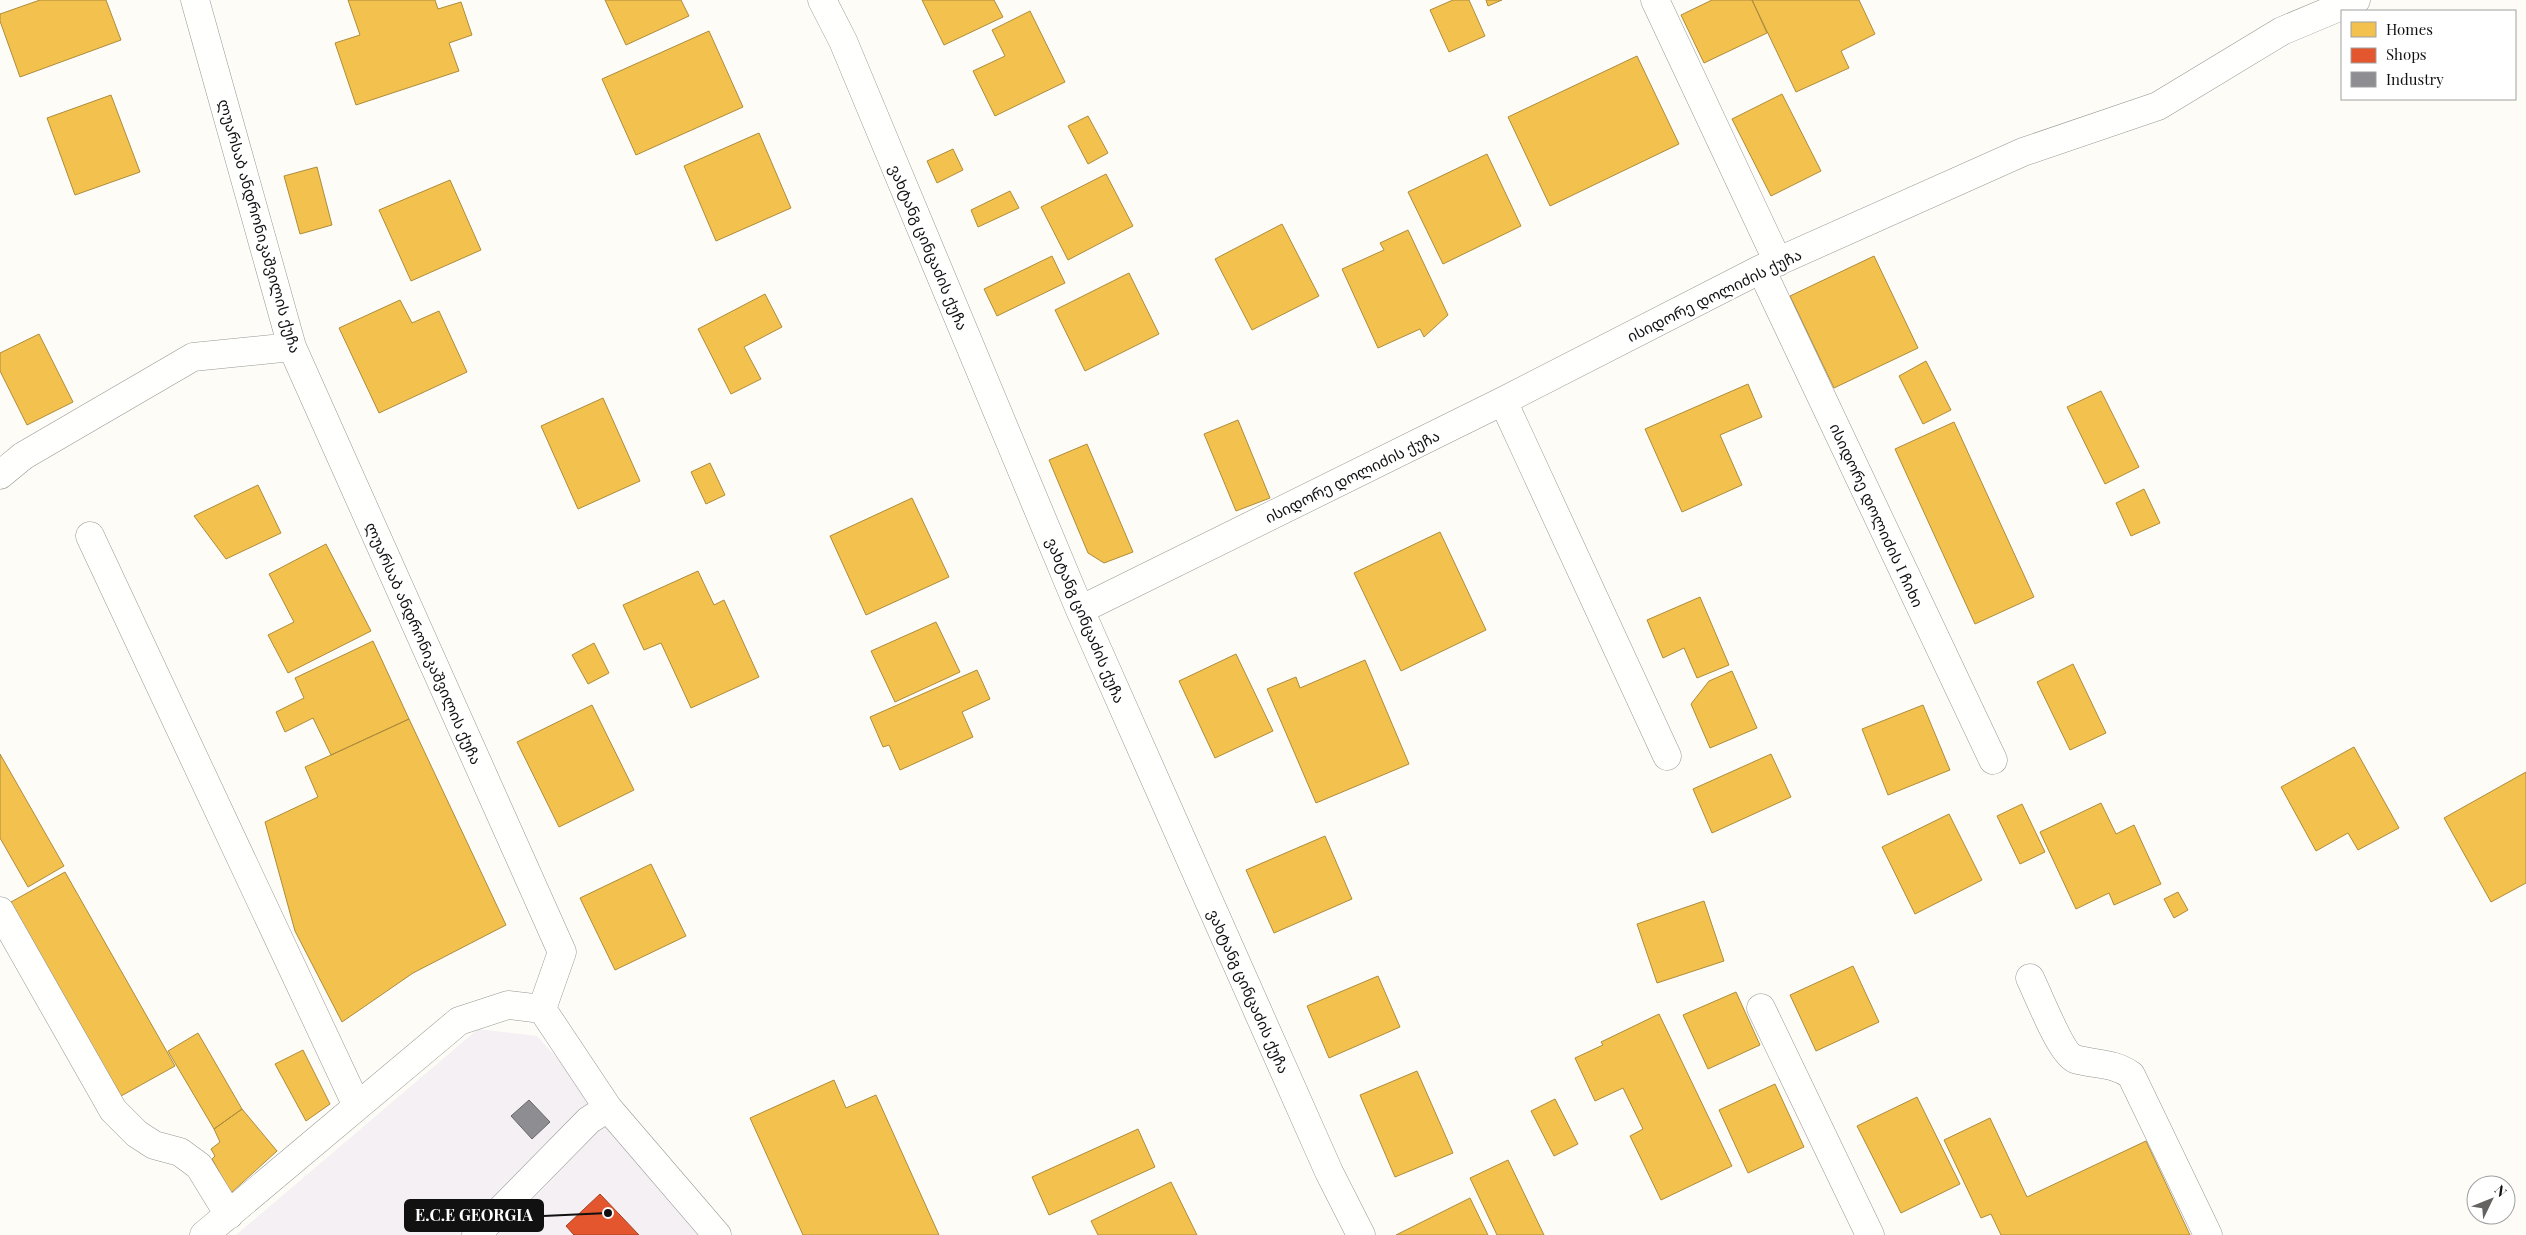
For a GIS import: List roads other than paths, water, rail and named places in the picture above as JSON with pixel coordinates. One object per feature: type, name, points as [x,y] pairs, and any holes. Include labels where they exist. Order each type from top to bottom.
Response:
[{"type":"street","name":"ლუარსაბ ანდრონიკაშვილის ქუჩა","points":[[195,0],[292,346],[562,952],[542,1009]]},
{"type":"street","name":"ვახტანგ ცინცაძის ქუჩა","points":[[822,0],[847,50],[1080,610],[1329,1172],[1361,1235]]},
{"type":"street","name":"ისიდორე დოლიძის I ჩიხი","points":[[1655,0],[1770,266],[1993,760]]},
{"type":"street","name":"ისიდორე დოლიძის ქუჩა","points":[[1080,610],[1503,401],[1770,266],[2023,152],[2158,106],[2282,31],[2356,0]]},
{"type":"street","points":[[0,475],[23,456],[193,357],[292,346]]},
{"type":"street","points":[[1503,401],[1667,756]]},
{"type":"street","points":[[90,536],[358,1106]]},
{"type":"street","points":[[0,911],[113,1110],[137,1134],[154,1145],[180,1152],[199,1166],[228,1215]]},
{"type":"street","points":[[2030,978],[2064,1047],[2073,1058],[2120,1067],[2131,1075],[2208,1235]]},
{"type":"street","points":[[204,1235],[459,1021],[508,1005],[542,1009],[608,1108],[717,1235]]},
{"type":"street","points":[[1761,1008],[1870,1235]]},
{"type":"street","points":[[476,1235],[589,1120],[608,1108]]},
{"type":"place","name":"E.C.E GEORGIA","points":[[608,1213]]}]
